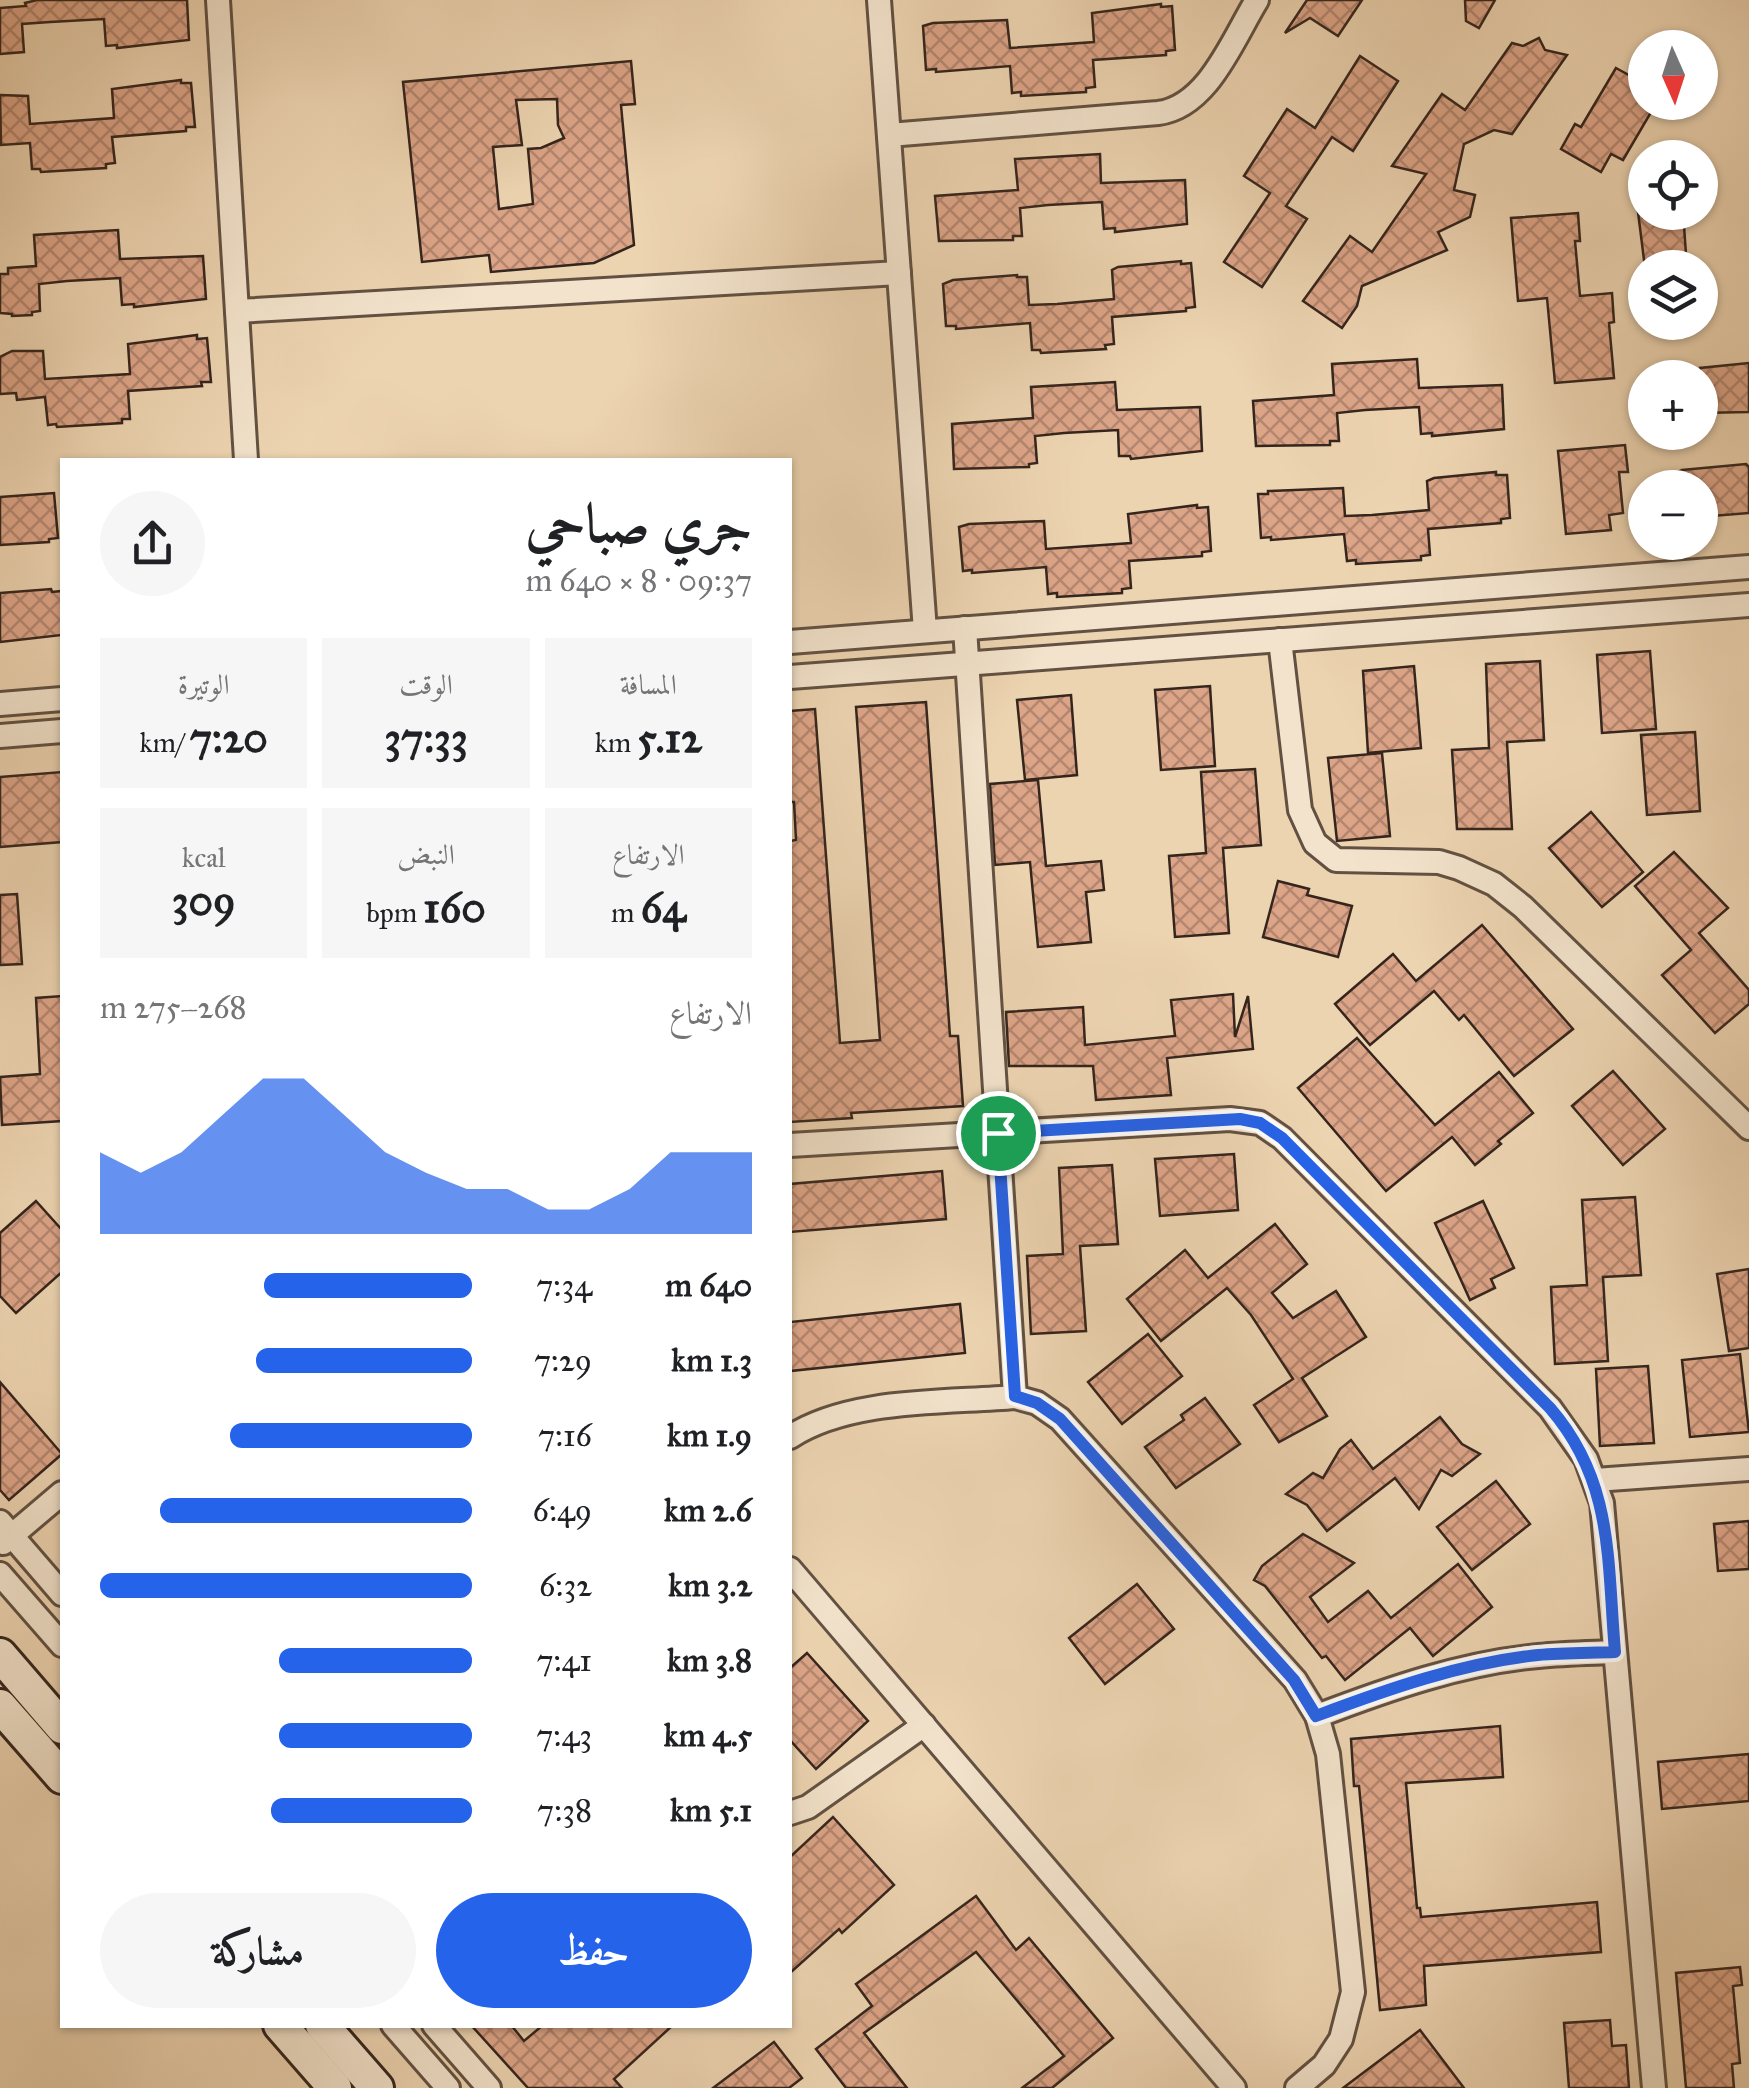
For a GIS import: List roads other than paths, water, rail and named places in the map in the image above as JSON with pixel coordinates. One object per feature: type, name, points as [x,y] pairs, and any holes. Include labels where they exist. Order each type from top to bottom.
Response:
[{"type":"main road","points":[[0,1655],[60,1724]]},
{"type":"main road","points":[[0,1706],[60,1775]]},
{"type":"main road","points":[[283,2028],[335,2088]]},
{"type":"main road","points":[[325,2028],[376,2088]]},
{"type":"street","points":[[218,0],[246,458]]},
{"type":"street","points":[[879,0],[925,631]]},
{"type":"street","points":[[889,135],[1158,113],[1178,108],[1204,88],[1257,0]]},
{"type":"street","points":[[237,311],[899,273]]},
{"type":"street","points":[[792,642],[1749,566]]},
{"type":"street","points":[[792,677],[1749,605]]},
{"type":"street","points":[[965,628],[1015,1396]]},
{"type":"street","points":[[1280,640],[1300,810],[1315,843],[1336,860],[1439,862],[1494,884],[1523,907],[1749,1128]]},
{"type":"street","points":[[0,704],[60,699]]},
{"type":"street","points":[[0,736],[60,732]]},
{"type":"street","points":[[792,1145],[1251,1120],[1272,1129],[1550,1408],[1576,1441],[1602,1503],[1654,2088]]},
{"type":"street","points":[[792,1436],[822,1420],[867,1410],[1015,1396],[1037,1403],[1060,1419],[1294,1680],[1316,1716],[1328,1754],[1353,1992],[1341,2039],[1324,2064],[1297,2088]]},
{"type":"street","points":[[1595,1480],[1749,1470]]},
{"type":"street","points":[[60,1495],[4,1534],[60,1592]]},
{"type":"street","points":[[792,1570],[1234,2088]]},
{"type":"street","points":[[0,1574],[60,1644]]},
{"type":"street","points":[[1316,1716],[1384,1690],[1449,1672],[1537,1656],[1615,1652]]},
{"type":"street","points":[[792,1812],[808,1807],[924,1725]]},
{"type":"street","points":[[396,2028],[448,2088]]},
{"type":"street","points":[[437,2028],[488,2088]]}]
